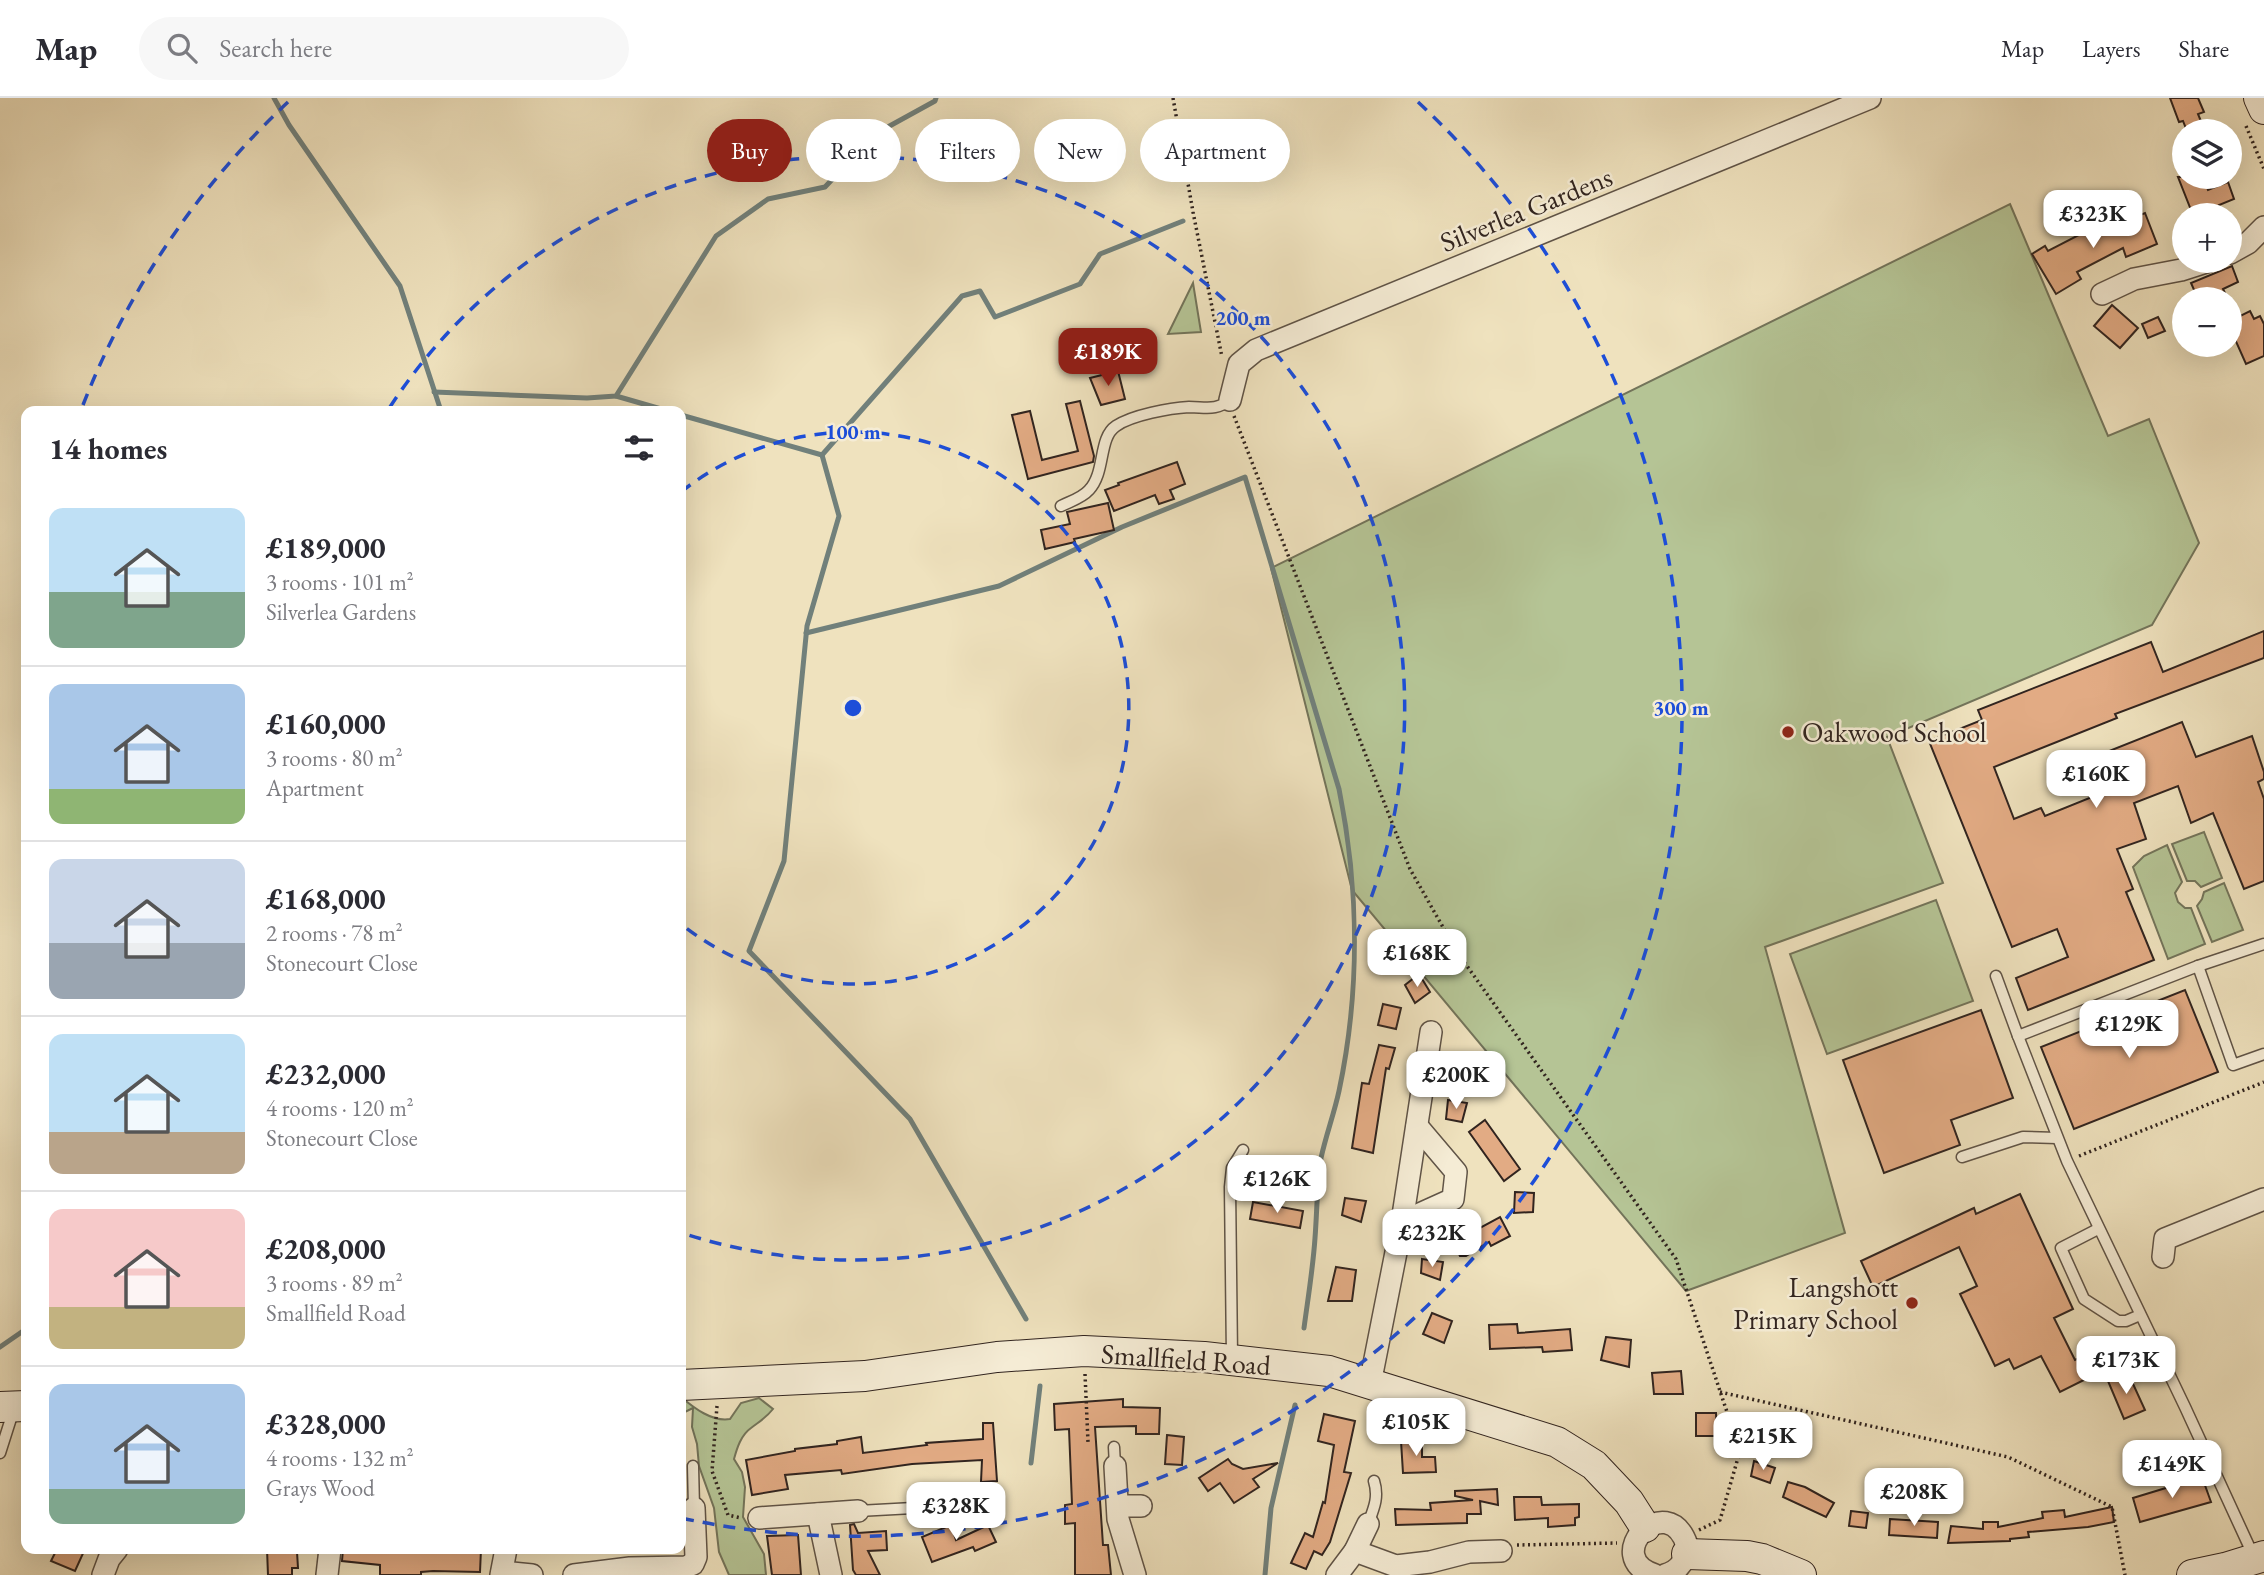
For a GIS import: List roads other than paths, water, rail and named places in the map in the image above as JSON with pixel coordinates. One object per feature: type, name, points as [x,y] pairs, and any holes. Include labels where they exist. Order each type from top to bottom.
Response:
[{"type":"street","name":"Silverlea Gardens","points":[[1230,400],[1239,364],[1256,350],[1870,98]]},
{"type":"street","points":[[2242,246],[2264,228]]},
{"type":"street","points":[[2102,294],[2134,279],[2172,272]]},
{"type":"street","points":[[1370,1384],[1402,1222],[1432,1032]]},
{"type":"street","points":[[1402,1222],[1453,1199],[1456,1172],[1417,1126]]},
{"type":"street","points":[[2164,1248],[2264,1199]]},
{"type":"street","name":"Smallfield Road","points":[[686,1385],[865,1376],[997,1357],[1084,1351],[1232,1360],[1329,1371],[1557,1442],[1594,1465],[1629,1502],[1640,1540]]},
{"type":"street","points":[[1114,1457],[1118,1518],[1135,1575]]},
{"type":"street","points":[[1118,1506],[1141,1506]]},
{"type":"street","points":[[574,1575],[630,1568],[686,1567],[693,1564],[696,1557],[694,1508]]},
{"type":"street","points":[[759,1518],[858,1511]]},
{"type":"street","points":[[818,1514],[831,1575]]},
{"type":"street","points":[[1662,1523],[1678,1530],[1685,1546],[1683,1564],[1676,1571],[1654,1574],[1641,1567],[1640,1540],[1662,1523]]},
{"type":"street","points":[[1337,1575],[1355,1551],[1368,1524]]},
{"type":"street","points":[[1355,1551],[1396,1566],[1430,1562],[1469,1543],[1501,1551]]},
{"type":"street","points":[[1685,1546],[1762,1559],[1801,1575]]},
{"type":"street","points":[[103,1575],[113,1554]]},
{"type":"street","points":[[327,1575],[329,1554]]},
{"type":"street","points":[[505,1554],[501,1574],[532,1575]]},
{"type":"street","points":[[2206,1574],[2259,1558]]},
{"type":"lane","points":[[1061,506],[1080,498],[1094,483],[1113,427],[1129,419],[1153,413],[1189,407],[1207,410],[1221,407],[1230,400]]},
{"type":"lane","points":[[2018,1036],[2198,966],[2264,944]]},
{"type":"lane","points":[[2198,966],[2233,1065],[2264,1054]]},
{"type":"lane","points":[[1996,976],[2067,1161],[2259,1558]]},
{"type":"lane","points":[[1962,1157],[2023,1138],[2057,1138]]},
{"type":"lane","points":[[1232,1360],[1230,1187],[1233,1168],[1243,1150]]},
{"type":"lane","points":[[2098,1229],[2061,1248],[2084,1299],[2118,1321],[2126,1321],[2140,1315]]},
{"type":"lane","points":[[0,1453],[14,1406]]},
{"type":"lane","points":[[692,1466],[694,1508]]},
{"type":"lane","points":[[1368,1524],[1377,1500],[1374,1481]]},
{"type":"lane","points":[[858,1511],[950,1506]]},
{"type":"waterway","points":[[274,98],[289,125],[400,286],[439,406]]},
{"type":"waterway","points":[[434,392],[587,398],[616,396],[716,236],[768,199],[825,187],[875,134],[936,98]]},
{"type":"waterway","points":[[686,416],[822,455],[962,296],[980,291],[995,317],[1080,284],[1100,254],[1183,221]]},
{"type":"waterway","points":[[616,396],[651,406]]},
{"type":"waterway","points":[[822,455],[839,516],[807,626],[784,861],[749,951],[910,1119],[1026,1319]]},
{"type":"waterway","points":[[806,633],[999,586],[1122,527],[1245,477],[1339,789],[1346,826],[1353,902],[1354,978],[1351,1016],[1339,1091],[1321,1158],[1313,1260],[1304,1328]]},
{"type":"waterway","points":[[0,1347],[21,1332]]},
{"type":"waterway","points":[[1031,1463],[1040,1386]]},
{"type":"waterway","points":[[1265,1575],[1271,1508],[1295,1405]]},
{"type":"place","name":"Oakwood School","points":[[1788,732]]},
{"type":"place","name":"Langshott Primary School","points":[[1912,1303]]}]
